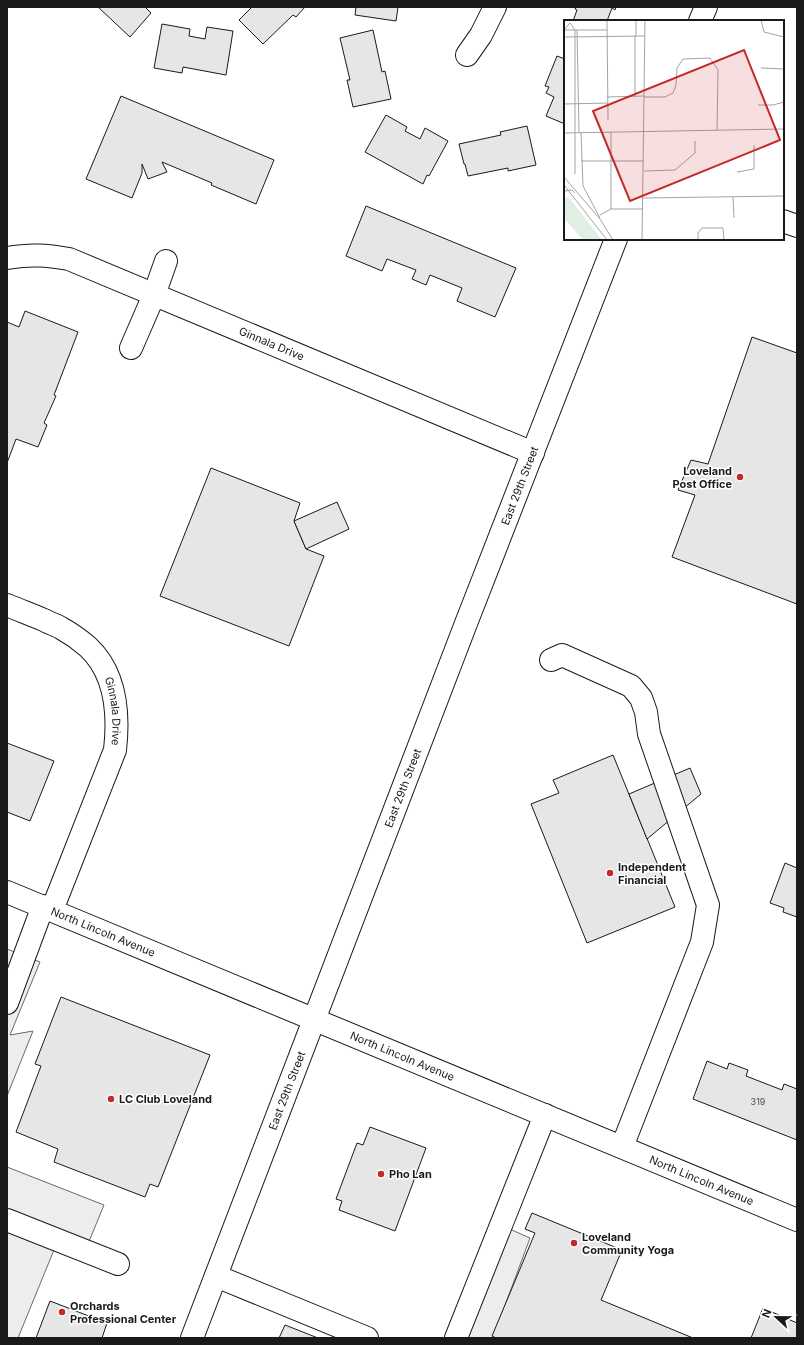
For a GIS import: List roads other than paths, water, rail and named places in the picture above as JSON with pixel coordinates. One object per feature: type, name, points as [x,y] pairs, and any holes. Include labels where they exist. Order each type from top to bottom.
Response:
[{"type":"street","points":[[467,55],[481,35],[494,7]]},
{"type":"street","points":[[700,20],[706,7]]},
{"type":"street","points":[[784,221],[797,226]]},
{"type":"street","name":"East 29th Street","points":[[192,1338],[532,453],[616,240]]},
{"type":"street","name":"Ginnala Drive","points":[[7,258],[27,254],[69,259],[532,453]]},
{"type":"street","points":[[131,348],[154,295],[166,261]]},
{"type":"street","name":"Ginnala Drive","points":[[7,605],[60,627],[88,648],[100,662],[108,678],[113,693],[117,732],[114,750],[47,908],[12,976],[7,1002]]},
{"type":"street","points":[[551,660],[562,655],[631,686],[641,698],[646,712],[649,734],[708,905],[702,942],[622,1147]]},
{"type":"street","name":"North Lincoln Avenue","points":[[7,892],[797,1220]]},
{"type":"street","points":[[456,1338],[545,1115]]},
{"type":"street","points":[[7,1220],[118,1264]]},
{"type":"street","points":[[216,1276],[367,1338]]},
{"type":"place","name":"Loveland Post Office","points":[[740,477]]},
{"type":"place","name":"Independent Financial","points":[[610,873]]},
{"type":"place","name":"LC Club Loveland","points":[[111,1099]]},
{"type":"place","name":"Pho Lan","points":[[381,1174]]},
{"type":"place","name":"Loveland Community Yoga","points":[[574,1243]]},
{"type":"place","name":"Orchards Professional Center","points":[[62,1312]]}]
